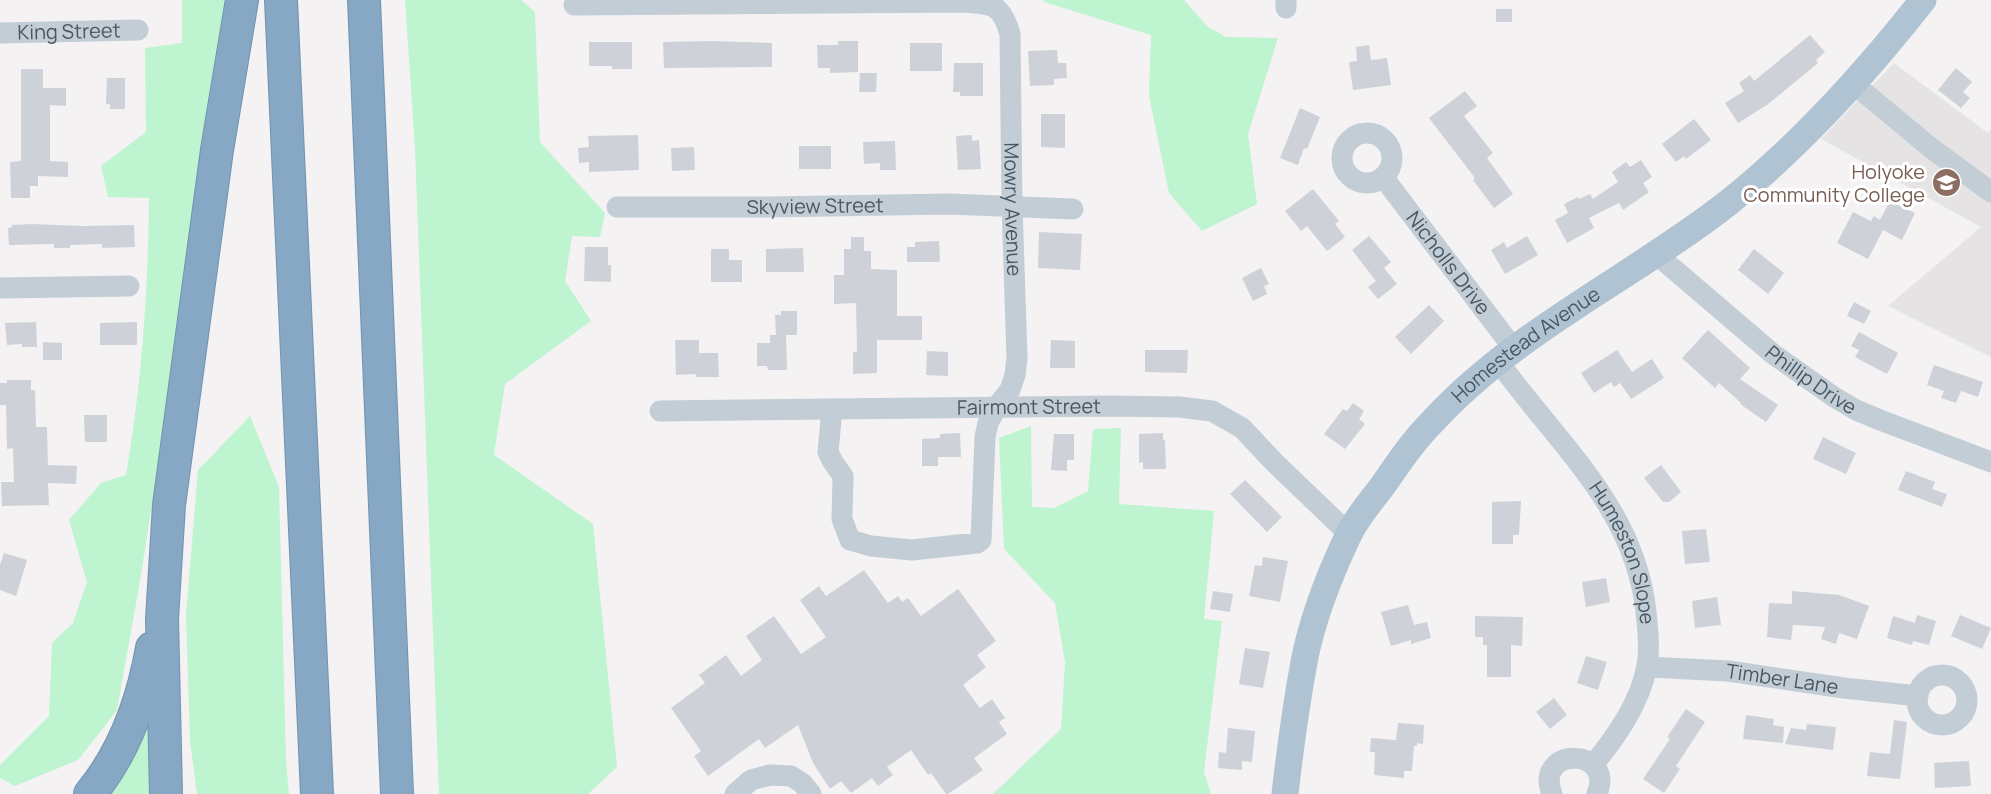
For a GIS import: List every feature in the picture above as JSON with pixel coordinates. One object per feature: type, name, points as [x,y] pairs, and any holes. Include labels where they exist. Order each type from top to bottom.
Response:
[{"type":"highway","points":[[166,794],[162,619],[169,505],[217,150],[242,0]]},
{"type":"highway","points":[[281,0],[317,794]]},
{"type":"highway","points":[[364,0],[397,794]]},
{"type":"highway","points":[[90,794],[119,751],[134,716],[148,670],[152,644],[162,619]]},
{"type":"main road","name":"Homestead Avenue","points":[[1285,794],[1304,661],[1322,601],[1348,534],[1402,457],[1432,421],[1506,355],[1552,321],[1692,229],[1758,178],[1816,124],[1854,84],[1923,0]]},
{"type":"street","name":"Mowry Avenue","points":[[574,4],[964,2],[985,4],[1000,10],[1006,19],[1010,34],[1017,358],[1010,390],[997,406],[988,423],[985,436],[981,540],[978,543],[912,550],[871,546],[850,540],[842,519],[843,476],[828,452],[832,409]]},
{"type":"street","name":"King Street","points":[[0,33],[138,30]]},
{"type":"street","points":[[1854,84],[1930,148],[1991,192]]},
{"type":"street","name":"Nicholls Drive","points":[[1383,177],[1506,355]]},
{"type":"street","name":"Skyview Street","points":[[617,207],[1012,205],[1073,209]]},
{"type":"street","name":"Phillip Drive","points":[[1656,254],[1773,354],[1834,397],[1880,420],[1991,462]]},
{"type":"street","points":[[0,288],[129,286]]},
{"type":"street","name":"Humeston Slope","points":[[1506,355],[1623,529],[1637,563],[1644,591],[1648,638],[1647,667],[1640,692],[1627,717],[1593,765]]},
{"type":"street","name":"Fairmont Street","points":[[660,411],[1111,406],[1179,407],[1212,411],[1242,428],[1348,534]]},
{"type":"street","name":"Timber Lane","points":[[1647,667],[1728,671],[1918,696]]},
{"type":"street","points":[[1552,794],[1549,777],[1555,766],[1564,759],[1576,757],[1583,758],[1593,765],[1600,780],[1597,794]]},
{"type":"street","points":[[735,794],[751,780],[770,775],[791,776],[802,783],[811,794]]},
{"type":"shaded area","name":"Holyoke Community College","points":[[1894,63],[1988,133],[1991,129],[1991,357],[1888,306],[1981,227],[1821,139]]},
{"type":"green space","points":[[182,0],[226,0],[187,283],[139,587],[117,710],[78,760],[15,786],[0,778],[0,765],[49,716],[52,643],[73,623],[87,582],[69,520],[101,483],[126,475],[132,440],[143,337],[149,198],[108,197],[101,166],[146,132],[145,48],[182,43]]},
{"type":"green space","points":[[405,0],[521,0],[535,12],[540,142],[605,213],[600,237],[572,236],[565,281],[591,321],[505,384],[494,455],[593,524],[617,767],[588,794],[439,794],[415,148]]},
{"type":"green space","points":[[1044,0],[1184,0],[1208,27],[1226,37],[1278,38],[1248,134],[1257,204],[1202,231],[1169,193],[1149,96],[1151,35],[1044,2]]},
{"type":"green space","points":[[250,416],[279,487],[286,761],[289,794],[197,794],[190,741],[186,615],[198,470]]},
{"type":"green space","points":[[1031,426],[1032,507],[1054,508],[1088,491],[1093,429],[1121,428],[1119,504],[1214,511],[1204,619],[1222,621],[1204,772],[1211,794],[993,794],[1061,729],[1065,662],[1055,603],[1004,549],[999,438]]},
{"type":"green space","points":[[149,707],[158,794],[103,794]]},
{"type":"building","points":[[1496,9],[1512,9],[1512,22],[1496,22]]},
{"type":"building","points":[[1810,35],[1825,52],[1816,60],[1818,63],[1767,105],[1738,123],[1725,103],[1744,91],[1739,83],[1750,75],[1754,81]]},
{"type":"building","points":[[838,41],[858,41],[858,72],[830,73],[830,68],[818,68],[817,45],[838,45]]},
{"type":"building","points":[[589,42],[632,42],[632,69],[589,66]]},
{"type":"building","points":[[663,42],[772,43],[772,67],[664,68]]},
{"type":"building","points":[[910,43],[942,43],[942,71],[910,71]]},
{"type":"building","points":[[1369,45],[1371,60],[1387,58],[1391,85],[1353,90],[1349,62],[1357,61],[1356,47]]},
{"type":"building","points":[[1057,50],[1058,63],[1066,63],[1067,78],[1054,79],[1054,85],[1030,86],[1028,51]]},
{"type":"building","points":[[954,63],[983,63],[983,96],[960,96],[960,92],[953,92]]},
{"type":"building","points":[[1956,68],[1972,82],[1963,92],[1970,98],[1961,108],[1938,90]]},
{"type":"building","points":[[21,69],[43,69],[43,88],[66,88],[66,106],[50,105],[50,161],[68,162],[68,177],[38,176],[38,186],[30,186],[30,198],[11,198],[10,162],[21,161]]},
{"type":"building","points":[[860,73],[877,73],[876,92],[859,92]]},
{"type":"building","points":[[107,78],[125,78],[125,109],[110,109],[110,104],[106,104]]},
{"type":"building","points":[[1465,91],[1477,106],[1464,116],[1493,153],[1487,158],[1513,194],[1494,208],[1473,180],[1475,178],[1429,118]]},
{"type":"building","points":[[1300,108],[1320,117],[1298,165],[1280,158]]},
{"type":"building","points":[[1041,114],[1065,114],[1065,148],[1041,147]]},
{"type":"building","points":[[1694,119],[1711,140],[1686,159],[1684,156],[1676,162],[1662,144]]},
{"type":"building","points":[[638,135],[639,170],[589,172],[589,162],[579,163],[578,148],[589,147],[588,136]]},
{"type":"building","points":[[972,135],[972,141],[979,140],[981,169],[958,170],[956,136]]},
{"type":"building","points":[[895,141],[896,170],[880,170],[880,163],[864,164],[863,142]]},
{"type":"building","points":[[799,146],[831,146],[831,169],[799,169]]},
{"type":"building","points":[[694,147],[695,170],[672,171],[671,148]]},
{"type":"building","points":[[1641,160],[1652,177],[1643,183],[1649,192],[1623,210],[1619,203],[1589,218],[1594,228],[1567,243],[1555,220],[1568,213],[1564,204],[1590,194],[1593,199],[1618,182],[1612,172],[1626,162],[1630,167]]},
{"type":"building","points":[[1313,189],[1339,221],[1335,224],[1345,237],[1327,251],[1307,226],[1301,231],[1285,211]]},
{"type":"building","points":[[1890,201],[1915,213],[1902,240],[1883,230],[1868,259],[1837,243],[1853,212],[1871,221],[1874,216],[1880,220]]},
{"type":"building","points":[[12,225],[134,225],[135,247],[102,248],[102,244],[70,245],[70,248],[54,248],[54,244],[9,245],[8,228]]},
{"type":"building","points":[[1039,232],[1082,234],[1080,270],[1038,268]]},
{"type":"building","points":[[1369,236],[1391,262],[1384,268],[1397,284],[1378,299],[1368,287],[1376,281],[1352,250]]},
{"type":"building","points":[[1527,236],[1538,255],[1505,274],[1491,250],[1504,242],[1507,248]]},
{"type":"building","points":[[851,237],[864,237],[864,251],[871,251],[871,269],[897,270],[897,316],[922,316],[922,340],[877,340],[877,373],[853,374],[853,352],[857,352],[856,303],[834,304],[834,275],[844,275],[844,249],[851,249]]},
{"type":"building","points":[[939,241],[940,262],[907,262],[907,247],[915,247],[915,242]]},
{"type":"building","points":[[585,247],[608,247],[611,282],[584,281]]},
{"type":"building","points":[[803,248],[804,272],[766,272],[766,249]]},
{"type":"building","points":[[711,249],[729,249],[729,260],[742,260],[742,282],[711,282]]},
{"type":"building","points":[[1754,249],[1784,273],[1768,294],[1738,270]]},
{"type":"building","points":[[1261,268],[1269,284],[1264,286],[1267,294],[1253,301],[1242,278]]},
{"type":"building","points":[[1854,302],[1871,311],[1864,324],[1847,316]]},
{"type":"building","points":[[1429,305],[1444,321],[1411,354],[1395,337]]},
{"type":"building","points":[[781,311],[797,311],[797,335],[786,335],[787,370],[768,370],[767,366],[757,366],[757,343],[770,343],[770,335],[776,335],[775,315],[781,315]]},
{"type":"building","points":[[36,322],[37,347],[22,347],[22,344],[7,345],[5,323]]},
{"type":"building","points":[[137,322],[137,345],[100,345],[100,323]]},
{"type":"building","points":[[1708,330],[1750,368],[1740,379],[1778,405],[1766,422],[1740,404],[1719,383],[1715,388],[1682,358]]},
{"type":"building","points":[[1859,332],[1898,353],[1887,374],[1855,357],[1859,350],[1851,346]]},
{"type":"building","points":[[675,340],[699,340],[699,353],[718,353],[719,377],[696,377],[696,374],[676,375]]},
{"type":"building","points":[[1051,340],[1075,341],[1075,368],[1050,368]]},
{"type":"building","points":[[43,342],[62,343],[62,360],[43,360]]},
{"type":"building","points":[[1145,350],[1188,350],[1187,373],[1145,372]]},
{"type":"building","points":[[1617,350],[1632,372],[1652,359],[1664,378],[1631,399],[1620,383],[1614,387],[1611,382],[1594,393],[1581,373]]},
{"type":"building","points":[[927,351],[948,352],[948,376],[926,375]]},
{"type":"building","points":[[1934,365],[1983,382],[1978,397],[1961,391],[1956,403],[1941,398],[1944,391],[1927,385]]},
{"type":"building","points":[[7,380],[31,380],[31,390],[35,390],[36,427],[47,427],[48,465],[77,466],[76,484],[48,483],[49,505],[2,506],[1,482],[14,482],[13,448],[7,449],[6,405],[0,405],[0,383],[7,383]]},
{"type":"building","points":[[1353,403],[1364,411],[1359,419],[1365,424],[1345,449],[1324,434],[1343,409],[1347,411]]},
{"type":"building","points":[[84,415],[107,415],[107,442],[85,442]]},
{"type":"building","points":[[960,433],[961,457],[938,457],[938,466],[922,466],[922,439],[940,438],[940,434]]},
{"type":"building","points":[[1163,433],[1166,469],[1143,469],[1143,462],[1139,463],[1139,434]]},
{"type":"building","points":[[1054,434],[1074,434],[1074,460],[1067,460],[1067,471],[1051,470]]},
{"type":"building","points":[[1823,437],[1856,453],[1846,474],[1813,459]]},
{"type":"building","points":[[1661,465],[1681,492],[1669,502],[1663,502],[1644,478]]},
{"type":"building","points":[[1906,471],[1935,482],[1932,489],[1947,494],[1942,507],[1898,490]]},
{"type":"building","points":[[1245,480],[1282,517],[1267,532],[1230,494]]},
{"type":"building","points":[[1521,501],[1519,535],[1513,535],[1513,544],[1492,544],[1492,502]]},
{"type":"building","points":[[1706,529],[1710,562],[1685,564],[1682,531]]},
{"type":"building","points":[[4,553],[27,560],[16,596],[0,590],[0,565]]},
{"type":"building","points":[[1263,557],[1288,561],[1280,602],[1249,596],[1255,565],[1262,566]]},
{"type":"building","points":[[864,570],[888,603],[898,596],[902,602],[908,598],[921,616],[958,589],[996,641],[977,655],[986,667],[963,685],[980,708],[992,699],[1005,718],[999,722],[1007,734],[974,758],[983,770],[946,794],[931,773],[928,775],[911,750],[887,767],[893,775],[878,786],[872,778],[851,793],[841,781],[830,789],[813,763],[798,725],[765,748],[759,739],[708,776],[694,756],[701,751],[671,708],[705,683],[699,675],[726,655],[741,676],[762,660],[746,636],[774,616],[801,654],[826,637],[800,600],[819,586],[826,596]]},
{"type":"building","points":[[1606,578],[1610,602],[1586,607],[1582,582]]},
{"type":"building","points":[[1213,591],[1233,594],[1230,612],[1210,609]]},
{"type":"building","points":[[1792,591],[1839,595],[1869,606],[1857,639],[1839,633],[1836,644],[1821,639],[1825,627],[1793,625],[1791,640],[1767,637],[1769,603],[1792,604]]},
{"type":"building","points":[[1717,597],[1721,625],[1695,628],[1692,601]]},
{"type":"building","points":[[1408,605],[1414,625],[1427,622],[1431,638],[1411,644],[1411,640],[1391,646],[1381,612]]},
{"type":"building","points":[[1917,615],[1936,621],[1929,645],[1913,641],[1912,645],[1887,638],[1893,616],[1915,623]]},
{"type":"building","points":[[1960,615],[1991,628],[1982,649],[1951,636]]},
{"type":"building","points":[[1475,616],[1523,617],[1522,646],[1511,645],[1511,677],[1487,677],[1487,645],[1483,645],[1483,637],[1475,637]]},
{"type":"building","points":[[1245,648],[1270,652],[1263,688],[1239,684]]},
{"type":"building","points":[[1586,656],[1607,662],[1598,690],[1577,683]]},
{"type":"building","points":[[1554,698],[1567,715],[1550,729],[1536,712]]},
{"type":"building","points":[[1686,709],[1705,722],[1676,766],[1680,769],[1664,793],[1643,779],[1670,739],[1667,737]]},
{"type":"building","points":[[1746,715],[1774,719],[1773,725],[1784,727],[1783,743],[1743,739]]},
{"type":"building","points":[[1894,720],[1907,722],[1900,779],[1867,776],[1870,752],[1890,754]]},
{"type":"building","points":[[1398,723],[1424,725],[1423,744],[1417,743],[1417,746],[1414,746],[1412,771],[1404,771],[1404,778],[1374,775],[1375,752],[1370,752],[1371,738],[1396,740]]},
{"type":"building","points":[[1807,724],[1836,727],[1833,750],[1785,744],[1791,728],[1806,730]]},
{"type":"building","points":[[1228,728],[1255,731],[1252,762],[1242,761],[1242,770],[1218,768],[1219,752],[1226,753]]},
{"type":"building","points":[[1969,761],[1971,786],[1935,788],[1934,763]]},
{"type":"place","name":"Holyoke Community College","points":[[1946,183]]}]
